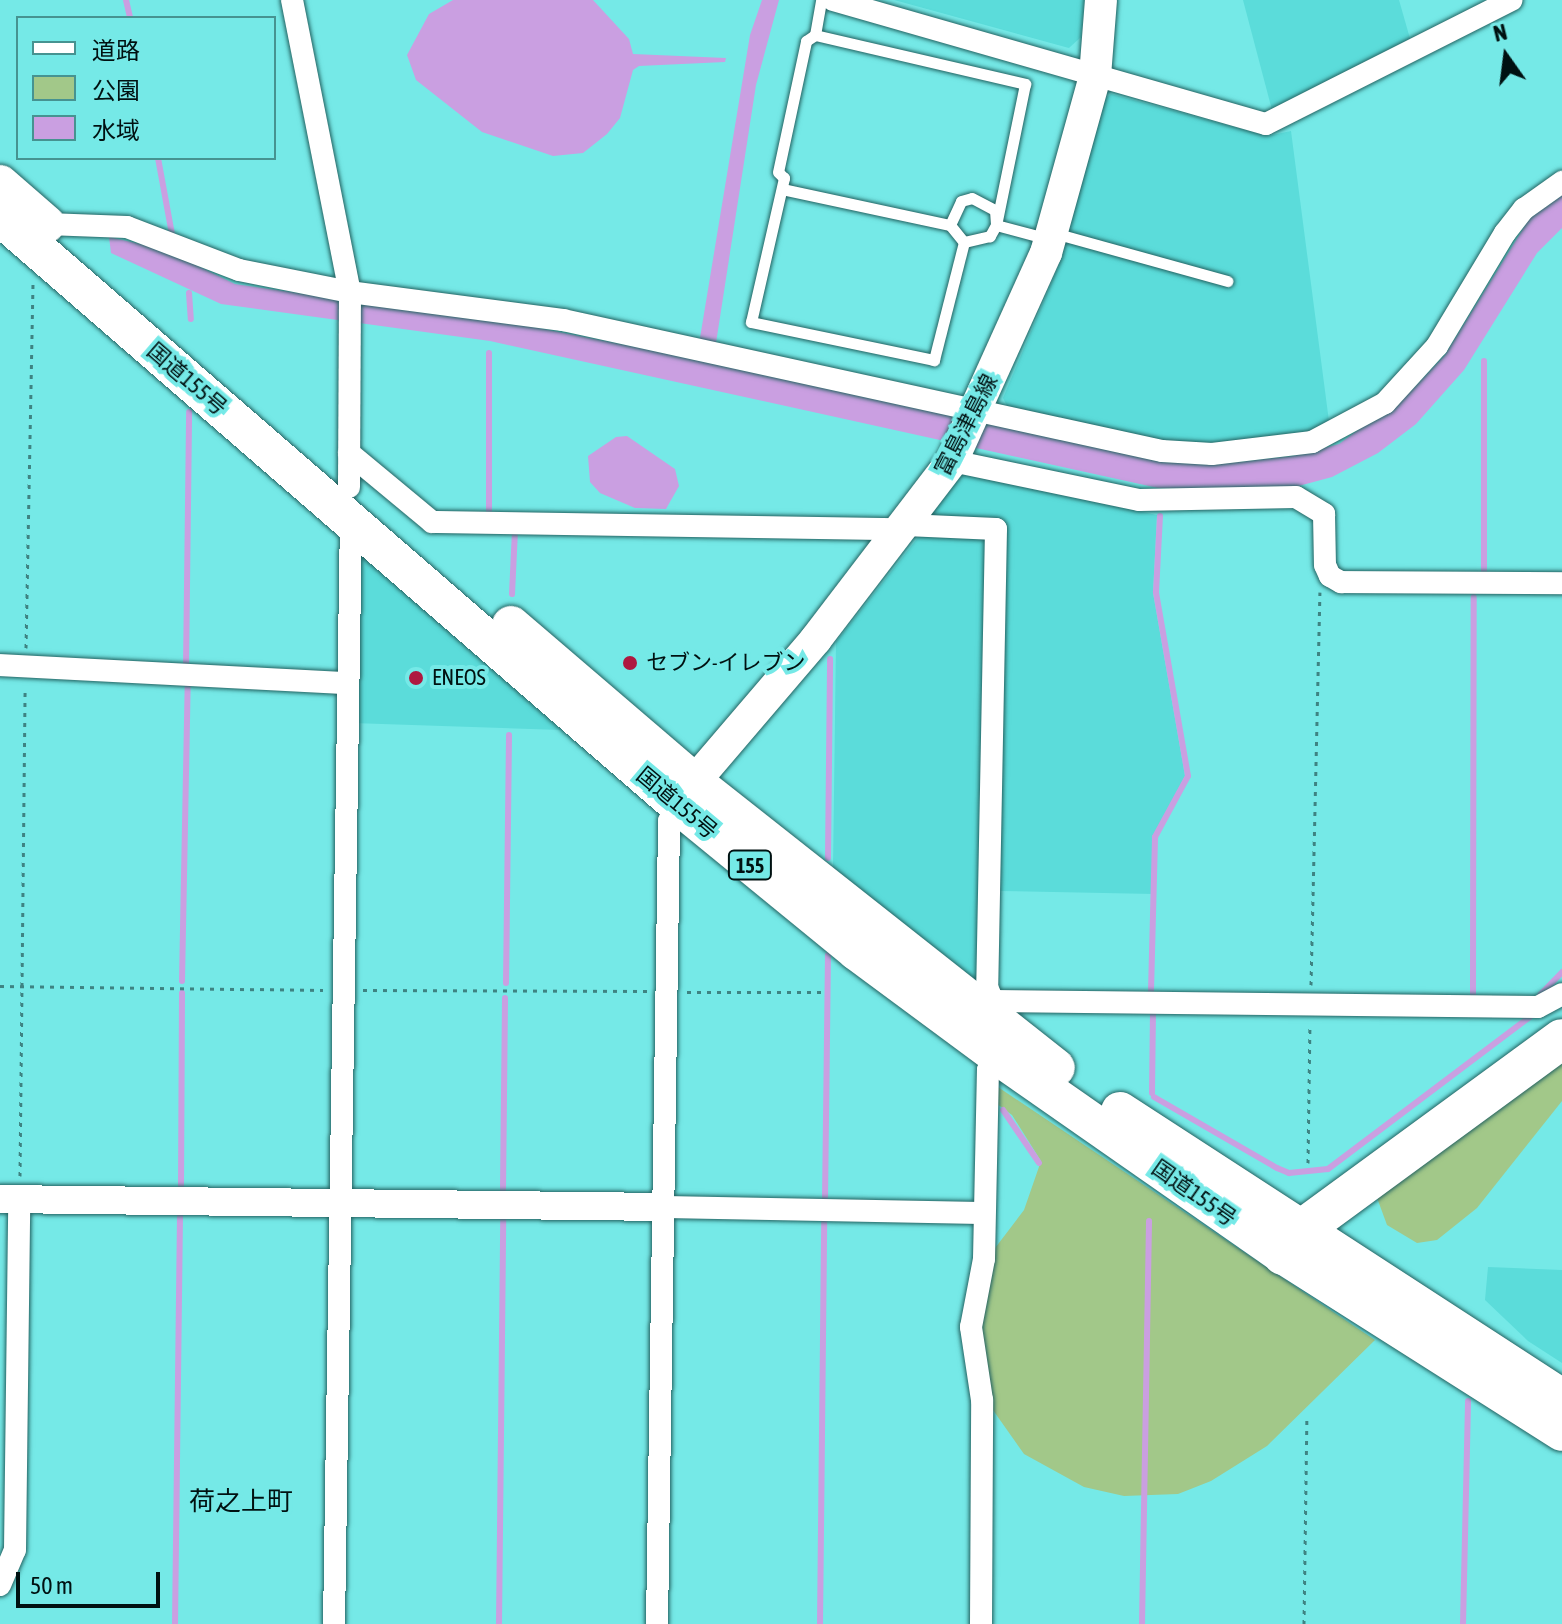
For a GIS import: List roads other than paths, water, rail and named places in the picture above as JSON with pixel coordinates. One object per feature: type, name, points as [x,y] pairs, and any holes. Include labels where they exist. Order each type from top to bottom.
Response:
[{"type":"highway","name":"国道155号","points":[[0,184],[22,233],[350,487],[686,794],[999,1057],[1292,1242],[1562,1398]]},
{"type":"highway","name":"国道155号","points":[[686,794],[988,1006],[1064,1075],[1292,1242],[1562,1432]]},
{"type":"highway","points":[[1292,1242],[1546,1048],[1562,1028]]},
{"type":"main road","name":"富島津島線","points":[[686,794],[904,527],[952,461],[1051,236],[1095,76],[1101,0]]},
{"type":"street","points":[[292,0],[350,292],[352,330],[334,1624]]},
{"type":"street","points":[[833,0],[1266,124],[1512,0]]},
{"type":"street","points":[[22,233],[127,227],[239,270],[350,292],[501,310],[977,409],[1162,451],[1212,454],[1312,442],[1385,403],[1437,346],[1505,233],[1524,209],[1562,182]]},
{"type":"street","points":[[952,461],[1139,500],[1296,497],[1324,514],[1325,565],[1330,576],[1351,583],[1562,583]]},
{"type":"street","points":[[350,487],[432,522],[996,529],[988,1006],[1311,1004],[1538,1007],[1562,994]]},
{"type":"street","points":[[0,665],[347,683]]},
{"type":"street","points":[[657,1624],[669,821],[686,794]]},
{"type":"street","points":[[981,1624],[982,1400],[971,1327],[984,1259],[988,1070],[999,1057]]},
{"type":"street","points":[[0,1585],[15,1550],[10,1199],[983,1213]]},
{"type":"lane","points":[[821,0],[815,35],[806,41],[778,172],[784,178],[782,189],[751,322],[934,360],[964,242]]},
{"type":"lane","points":[[815,35],[1025,84],[996,225],[990,236],[964,242]]},
{"type":"lane","points":[[782,189],[950,225],[964,242]]},
{"type":"lane","points":[[950,225],[961,201],[972,198],[995,210],[996,225]]},
{"type":"lane","points":[[996,225],[1227,281]]},
{"type":"water","points":[[453,0],[593,0],[629,39],[633,54],[726,58],[725,62],[639,66],[633,70],[620,118],[607,134],[583,153],[553,156],[482,132],[416,80],[407,55],[429,14]]},
{"type":"water","points":[[762,0],[779,0],[756,85],[716,343],[1180,460],[1238,462],[1293,456],[1339,444],[1412,390],[1445,355],[1534,211],[1562,192],[1562,228],[1537,253],[1464,370],[1416,424],[1378,453],[1332,477],[1295,487],[1238,490],[1158,488],[490,341],[221,304],[111,253],[109,237],[163,249],[235,284],[518,324],[692,358],[699,344],[750,35]]},
{"type":"water","points":[[627,436],[675,469],[679,486],[666,509],[635,508],[600,493],[590,482],[588,456],[616,437]]},
{"type":"waterway","points":[[126,0],[130,16]]},
{"type":"waterway","points":[[158,160],[172,234]]},
{"type":"waterway","points":[[189,293],[191,319]]},
{"type":"waterway","points":[[489,353],[489,517]]},
{"type":"waterway","points":[[1484,361],[1484,571]]},
{"type":"waterway","points":[[186,668],[189,412]]},
{"type":"waterway","points":[[1151,991],[1155,837],[1188,776],[1156,592],[1160,516]]},
{"type":"waterway","points":[[512,594],[515,530]]},
{"type":"waterway","points":[[1473,996],[1474,597]]},
{"type":"waterway","points":[[828,858],[830,659]]},
{"type":"waterway","points":[[182,981],[188,681]]},
{"type":"waterway","points":[[506,983],[509,735]]},
{"type":"waterway","points":[[825,1200],[828,955]]},
{"type":"waterway","points":[[1540,995],[1562,972]]},
{"type":"waterway","points":[[181,1188],[182,993]]},
{"type":"waterway","points":[[503,1191],[505,998]]},
{"type":"waterway","points":[[1152,1093],[1153,1015]]},
{"type":"waterway","points":[[1154,1097],[1289,1173],[1328,1169],[1530,1017]]},
{"type":"waterway","points":[[1003,1110],[1039,1163]]},
{"type":"waterway","points":[[175,1624],[180,1213]]},
{"type":"waterway","points":[[499,1624],[503,1218]]},
{"type":"waterway","points":[[820,1624],[824,1218]]},
{"type":"waterway","points":[[1142,1624],[1149,1221]]},
{"type":"waterway","points":[[1463,1624],[1468,1401]]},
{"type":"place","name":"セブン-イレブン","points":[[630,663]]},
{"type":"place","name":"ENEOS","points":[[416,678]]},
{"type":"district","name":"荷之上町","points":[[241,1502]]}]
